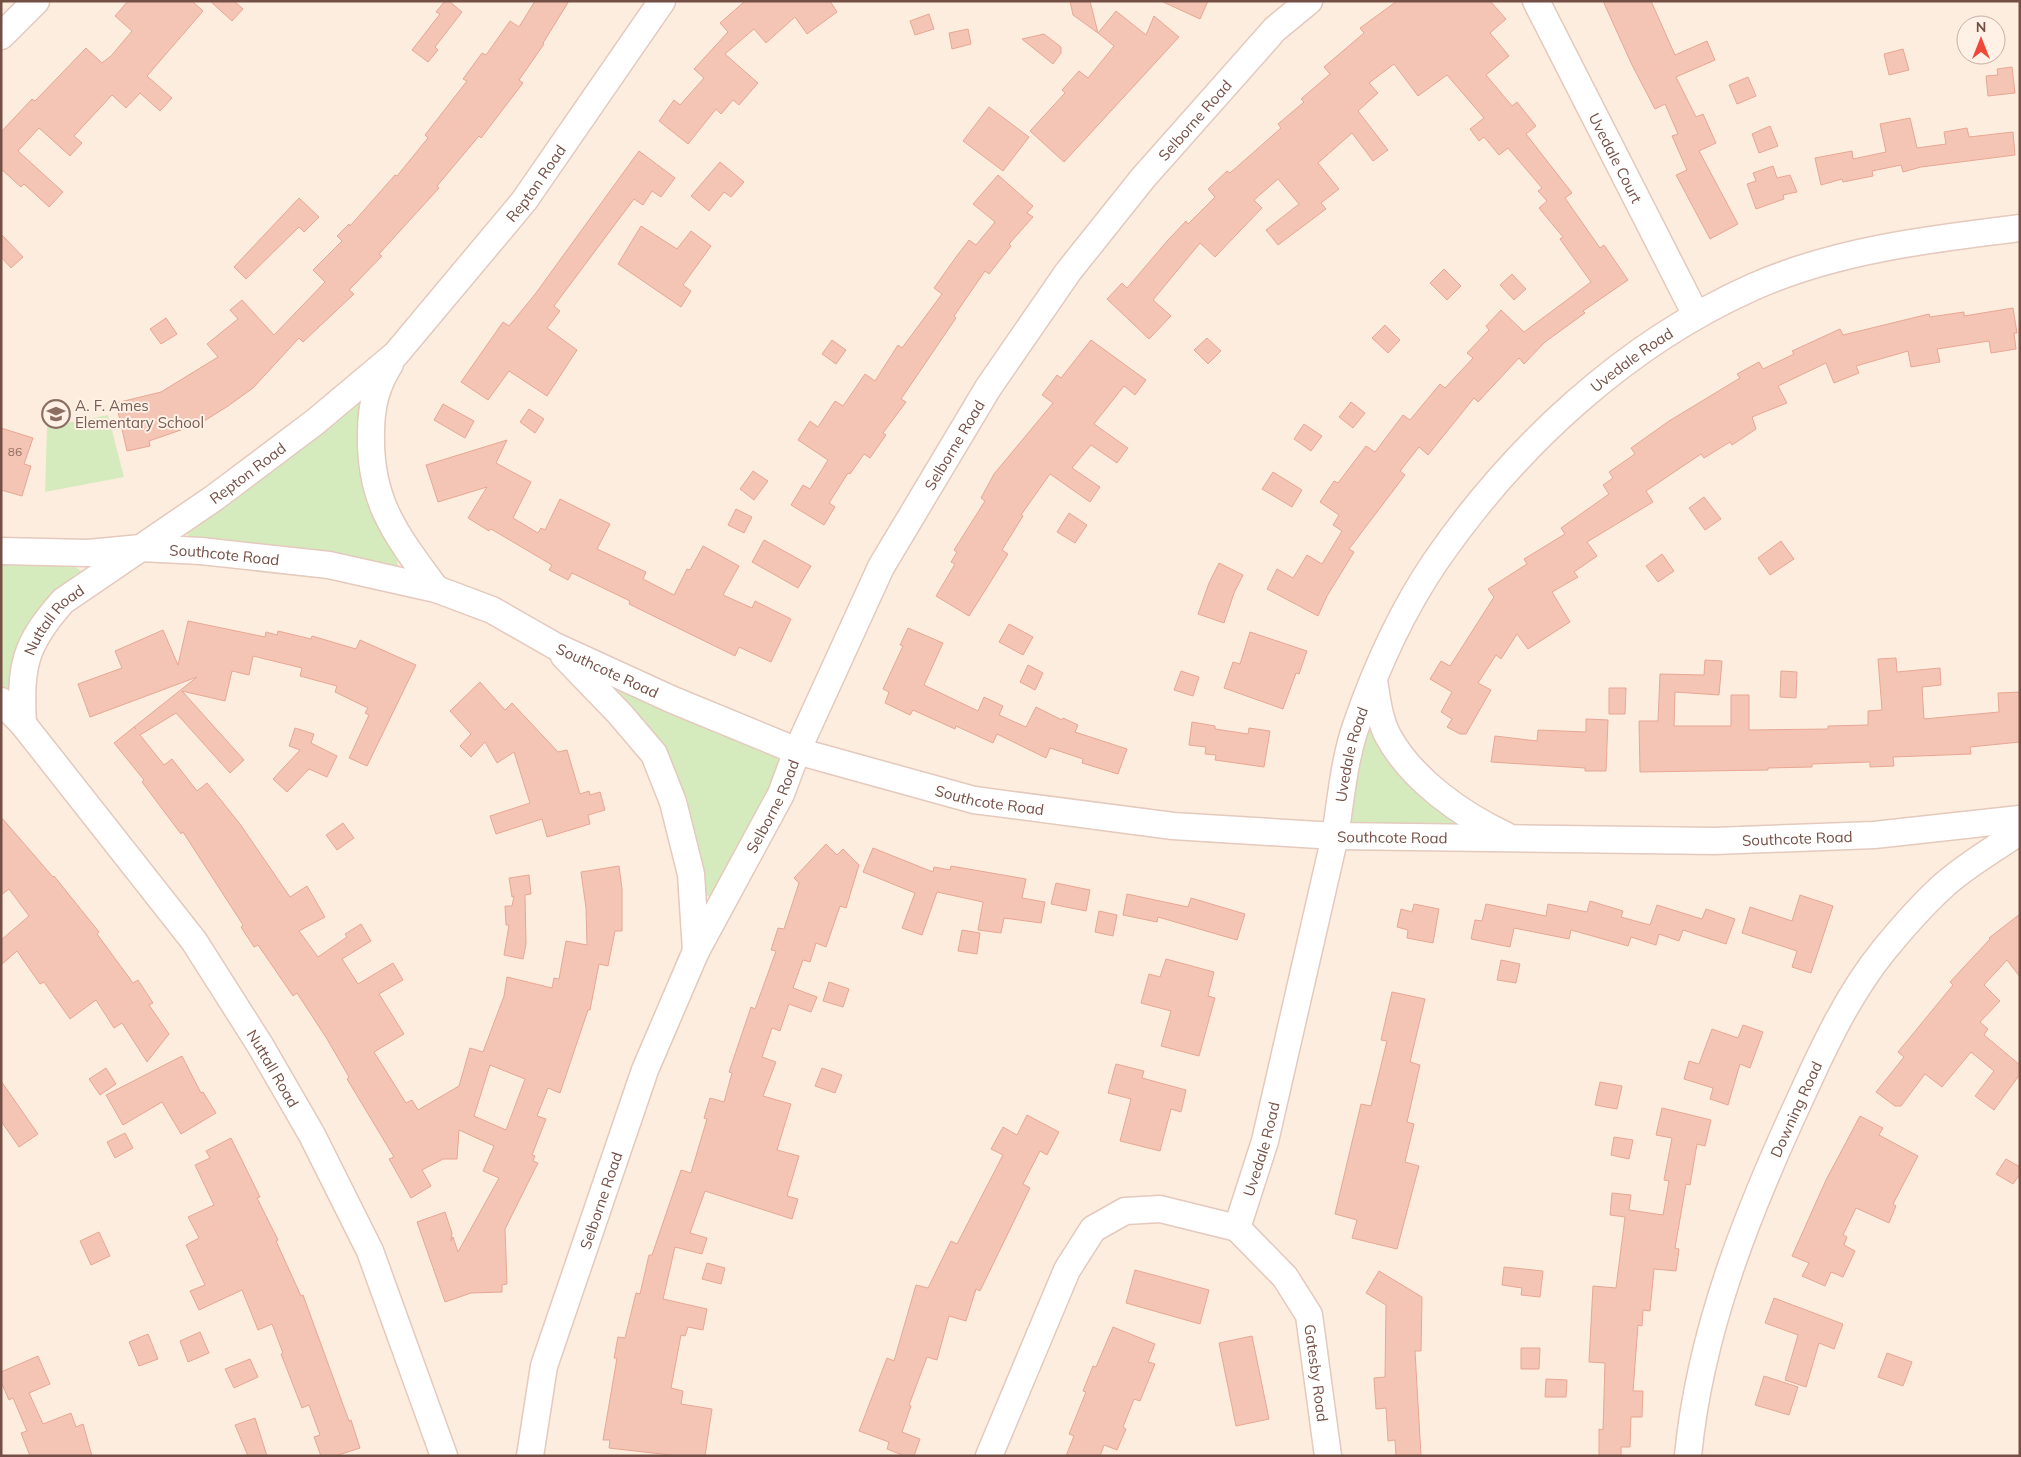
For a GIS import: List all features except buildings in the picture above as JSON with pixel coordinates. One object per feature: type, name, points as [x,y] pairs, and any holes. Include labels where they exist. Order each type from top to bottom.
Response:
[{"type":"street","points":[[1,36],[36,1]]},
{"type":"street","name":"Repton Road","points":[[436,589],[399,538],[377,495],[372,474],[371,417],[380,380],[396,354],[524,201],[662,1]]},
{"type":"street","points":[[1275,29],[1277,1]]},
{"type":"street","name":"Selborne Road","points":[[530,1456],[544,1366],[644,1070],[696,952],[781,794],[797,751],[881,566],[988,388],[1068,272],[1137,185],[1275,29],[1309,1]]},
{"type":"street","name":"Uvedale Court","points":[[1536,1],[1696,315]]},
{"type":"street","name":"Uvedale Road","points":[[1237,1228],[1265,1141],[1336,836],[1343,786],[1356,726],[1374,680],[1404,614],[1435,562],[1498,482],[1531,445],[1589,391],[1648,346],[1696,315],[1753,287],[1802,268],[1861,252],[2020,228]]},
{"type":"street","name":"Repton Road","points":[[141,548],[206,504],[315,422],[396,354]]},
{"type":"street","name":"Southcote Road","points":[[1,550],[88,553],[141,548],[201,551],[329,565],[436,589],[492,610],[555,646],[673,700],[797,751],[974,800],[1173,826],[1336,836],[1725,841],[1874,835],[2020,819]]},
{"type":"street","name":"Nuttall Road","points":[[23,724],[23,671],[33,639],[41,627],[63,601],[141,548]]},
{"type":"street","name":"Selborne Road","points":[[555,646],[620,714],[654,754],[673,802],[691,874],[696,952]]},
{"type":"street","name":"Uvedale Road","points":[[1374,680],[1378,708],[1388,736],[1403,758],[1425,781],[1455,807],[1476,821],[1513,839]]},
{"type":"street","name":"Nuttall Road","points":[[1,701],[23,724],[194,941],[260,1045],[312,1135],[370,1251],[444,1456]]},
{"type":"street","name":"Downing Road","points":[[1688,1456],[1702,1370],[1722,1296],[1742,1234],[1769,1166],[1825,1046],[1851,998],[1883,951],[1911,919],[1944,886],[2020,831]]},
{"type":"street","points":[[989,1456],[1067,1270],[1094,1229],[1125,1211],[1160,1210],[1237,1228]]},
{"type":"street","name":"Gatesby Road","points":[[1237,1228],[1285,1277],[1309,1315],[1328,1456]]},
{"type":"green space","points":[[358,402],[362,402],[361,465],[364,489],[370,509],[394,551],[398,567],[187,538],[189,530]]},
{"type":"green space","points":[[108,415],[124,477],[45,492],[47,427]]},
{"type":"green space","points":[[1,562],[56,563],[76,567],[81,571],[10,690],[6,692],[1,687]]},
{"type":"green space","points":[[619,691],[776,757],[782,766],[712,896],[707,896],[704,876],[616,692]]},
{"type":"green space","points":[[1370,715],[1461,826],[1350,825],[1347,821]]},
{"type":"place","name":"A. F. Ames Elementary School","points":[[56,414]]}]
